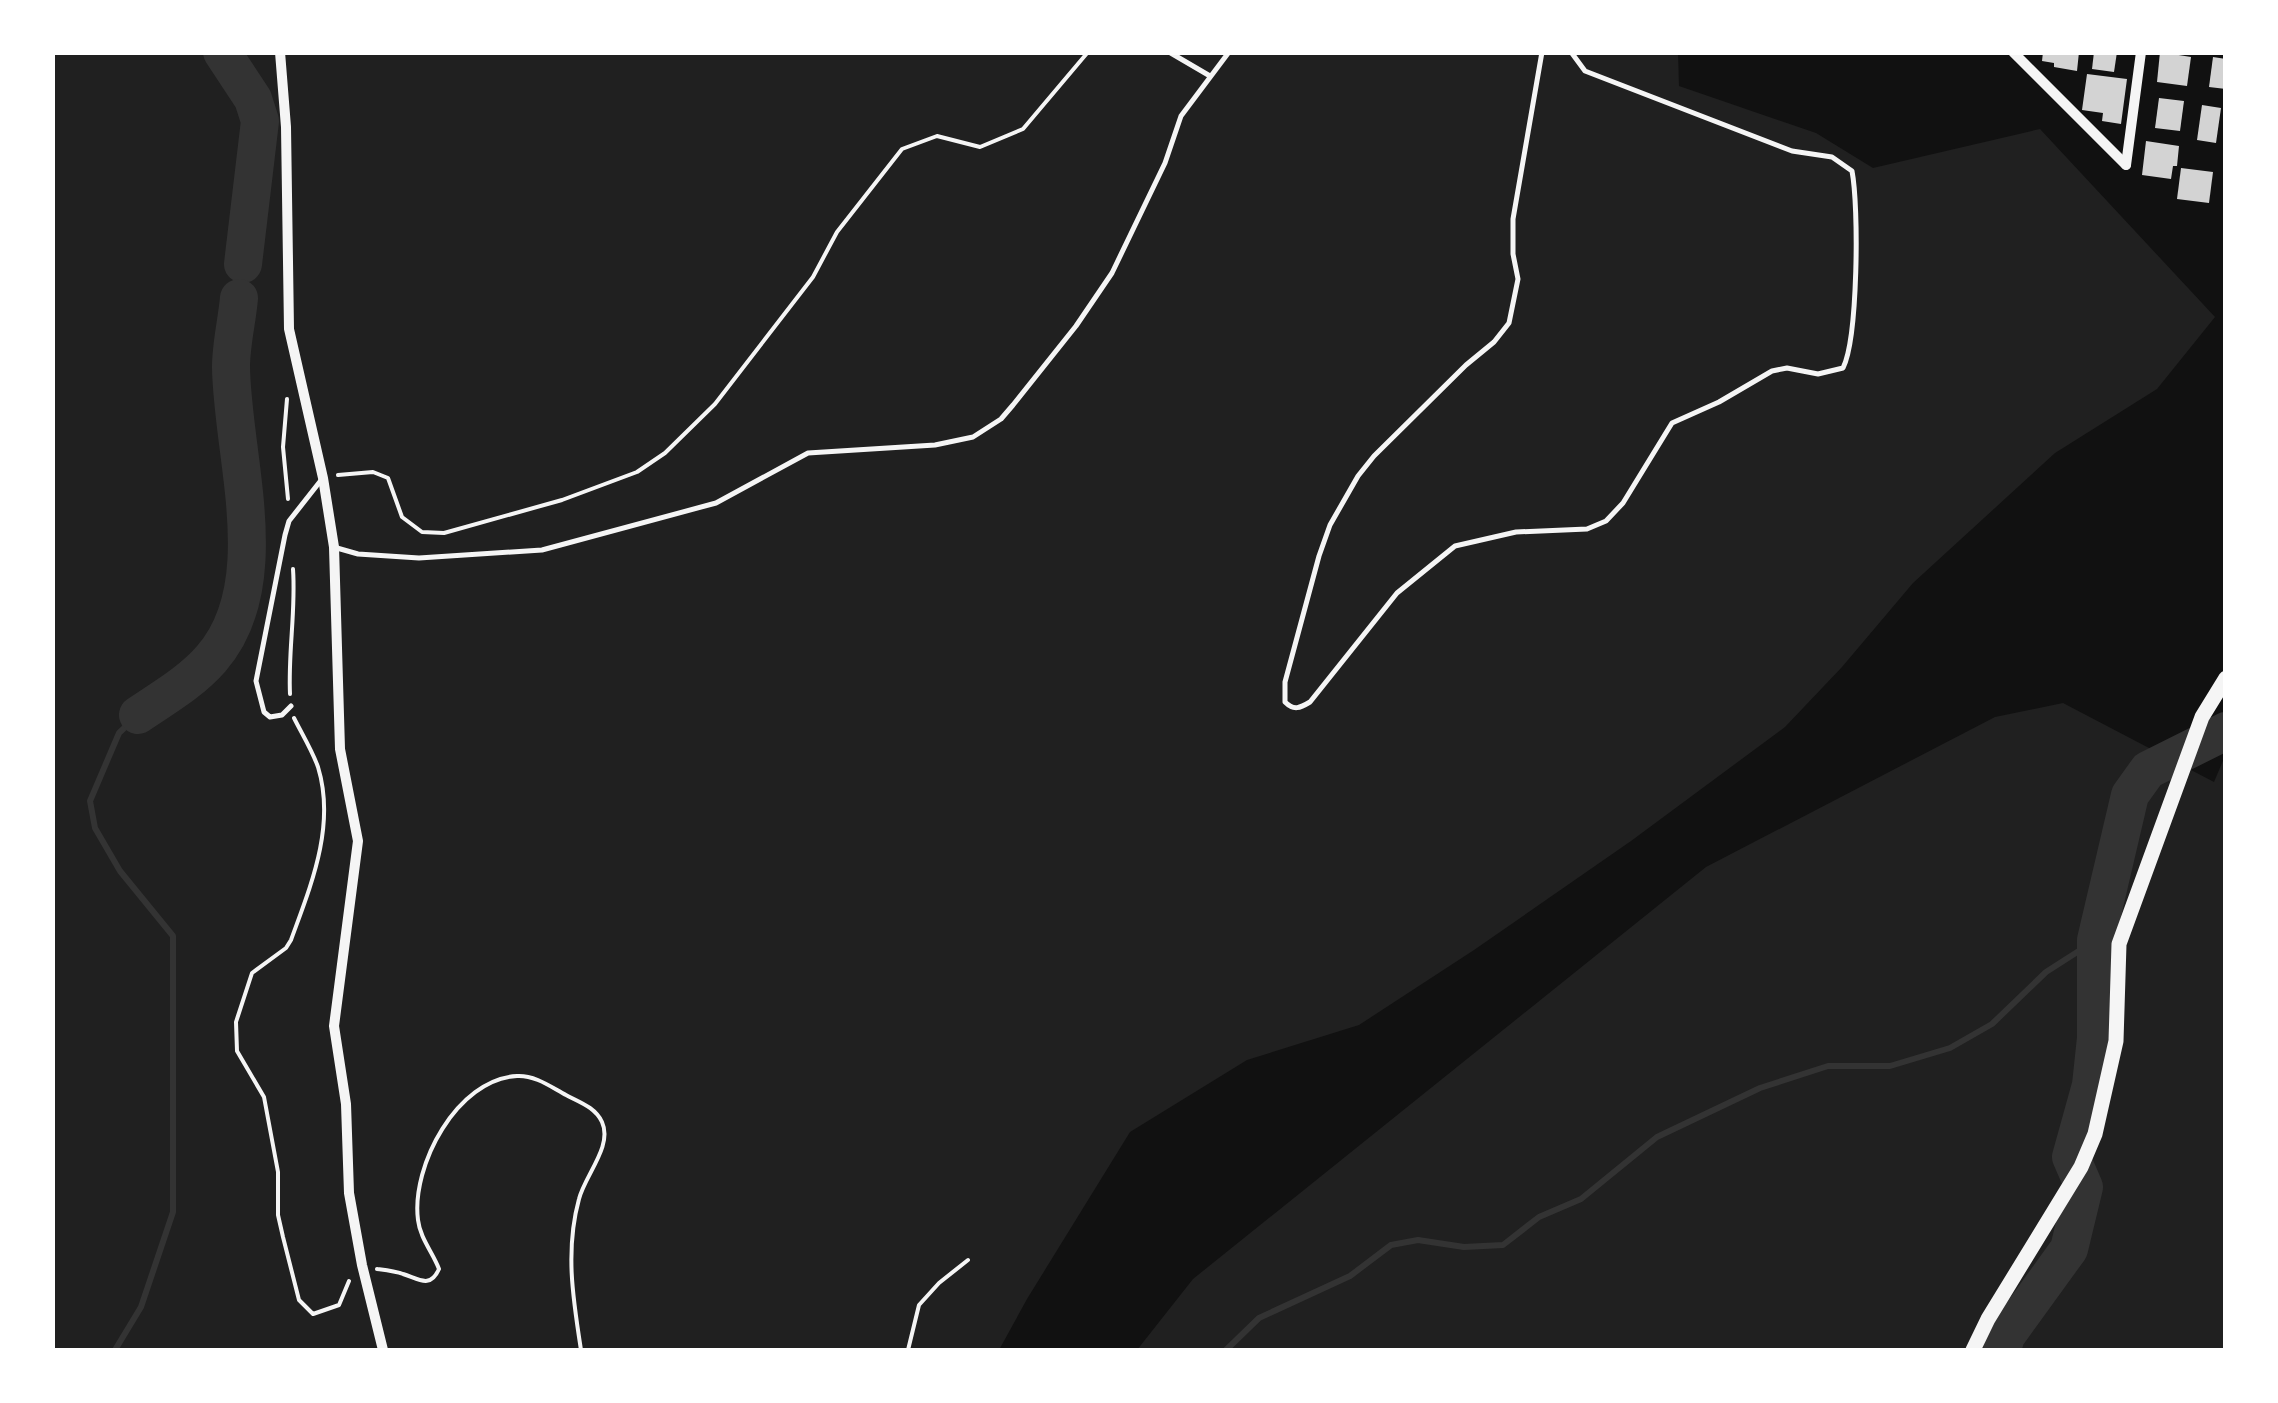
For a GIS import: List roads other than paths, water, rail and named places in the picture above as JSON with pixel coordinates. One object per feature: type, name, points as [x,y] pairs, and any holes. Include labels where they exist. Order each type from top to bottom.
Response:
[{"type":"main road","points":[[1973,1350],[2081,1167],[2095,1134],[2116,1041],[2119,944],[2202,718],[2226,678]]},
{"type":"street","points":[[280,52],[286,128],[289,329],[324,478],[334,547],[340,749],[358,841],[334,1026],[346,1104],[350,1193],[363,1270],[383,1350]]},
{"type":"street","points":[[2019,55],[2126,164],[2141,52]]},
{"type":"lane","points":[[1169,52],[1210,76]]},
{"type":"lane","points":[[334,547],[358,554],[419,558],[542,550],[716,503],[808,453],[936,445],[973,437],[1014,405],[1112,273],[1165,163],[1181,116],[1230,52]]},
{"type":"lane","points":[[1542,52],[1514,219],[1512,254],[1518,279],[1509,323],[1358,476],[1330,526],[1302,612],[1285,682],[1286,702],[1291,707],[1310,702],[1397,593],[1455,546],[1516,532],[1587,528],[1606,521],[1623,503],[1672,422],[1719,402],[1772,371],[1787,368],[1818,374],[1843,368],[1851,352],[1855,233],[1852,171],[1832,157],[1792,151],[1586,71],[1571,52]]},
{"type":"lane","points":[[291,706],[282,715],[270,717],[259,700],[256,681],[290,521],[324,478]]},
{"type":"waterway","points":[[222,52],[253,99],[260,121],[243,264]]},
{"type":"waterway","points":[[138,715],[186,682],[211,659],[231,629],[242,594],[247,557],[246,518],[231,367],[239,298]]},
{"type":"waterway","points":[[115,1350],[141,1307],[173,1212],[173,936],[120,871],[95,828],[90,801],[119,733],[138,715]]},
{"type":"waterway","points":[[2002,1350],[2006,1336],[2069,1249],[2084,1187],[2071,1157],[2091,1085],[2096,1038],[2096,940],[2130,795],[2148,770],[2226,731]]},
{"type":"waterway","points":[[1226,1350],[1259,1318],[1350,1276],[1391,1245],[1418,1240],[1464,1247],[1503,1245],[1539,1217],[1581,1199],[1657,1137],[1760,1088],[1828,1066],[1890,1066],[1950,1048],[1992,1024],[2046,972],[2096,940]]}]
